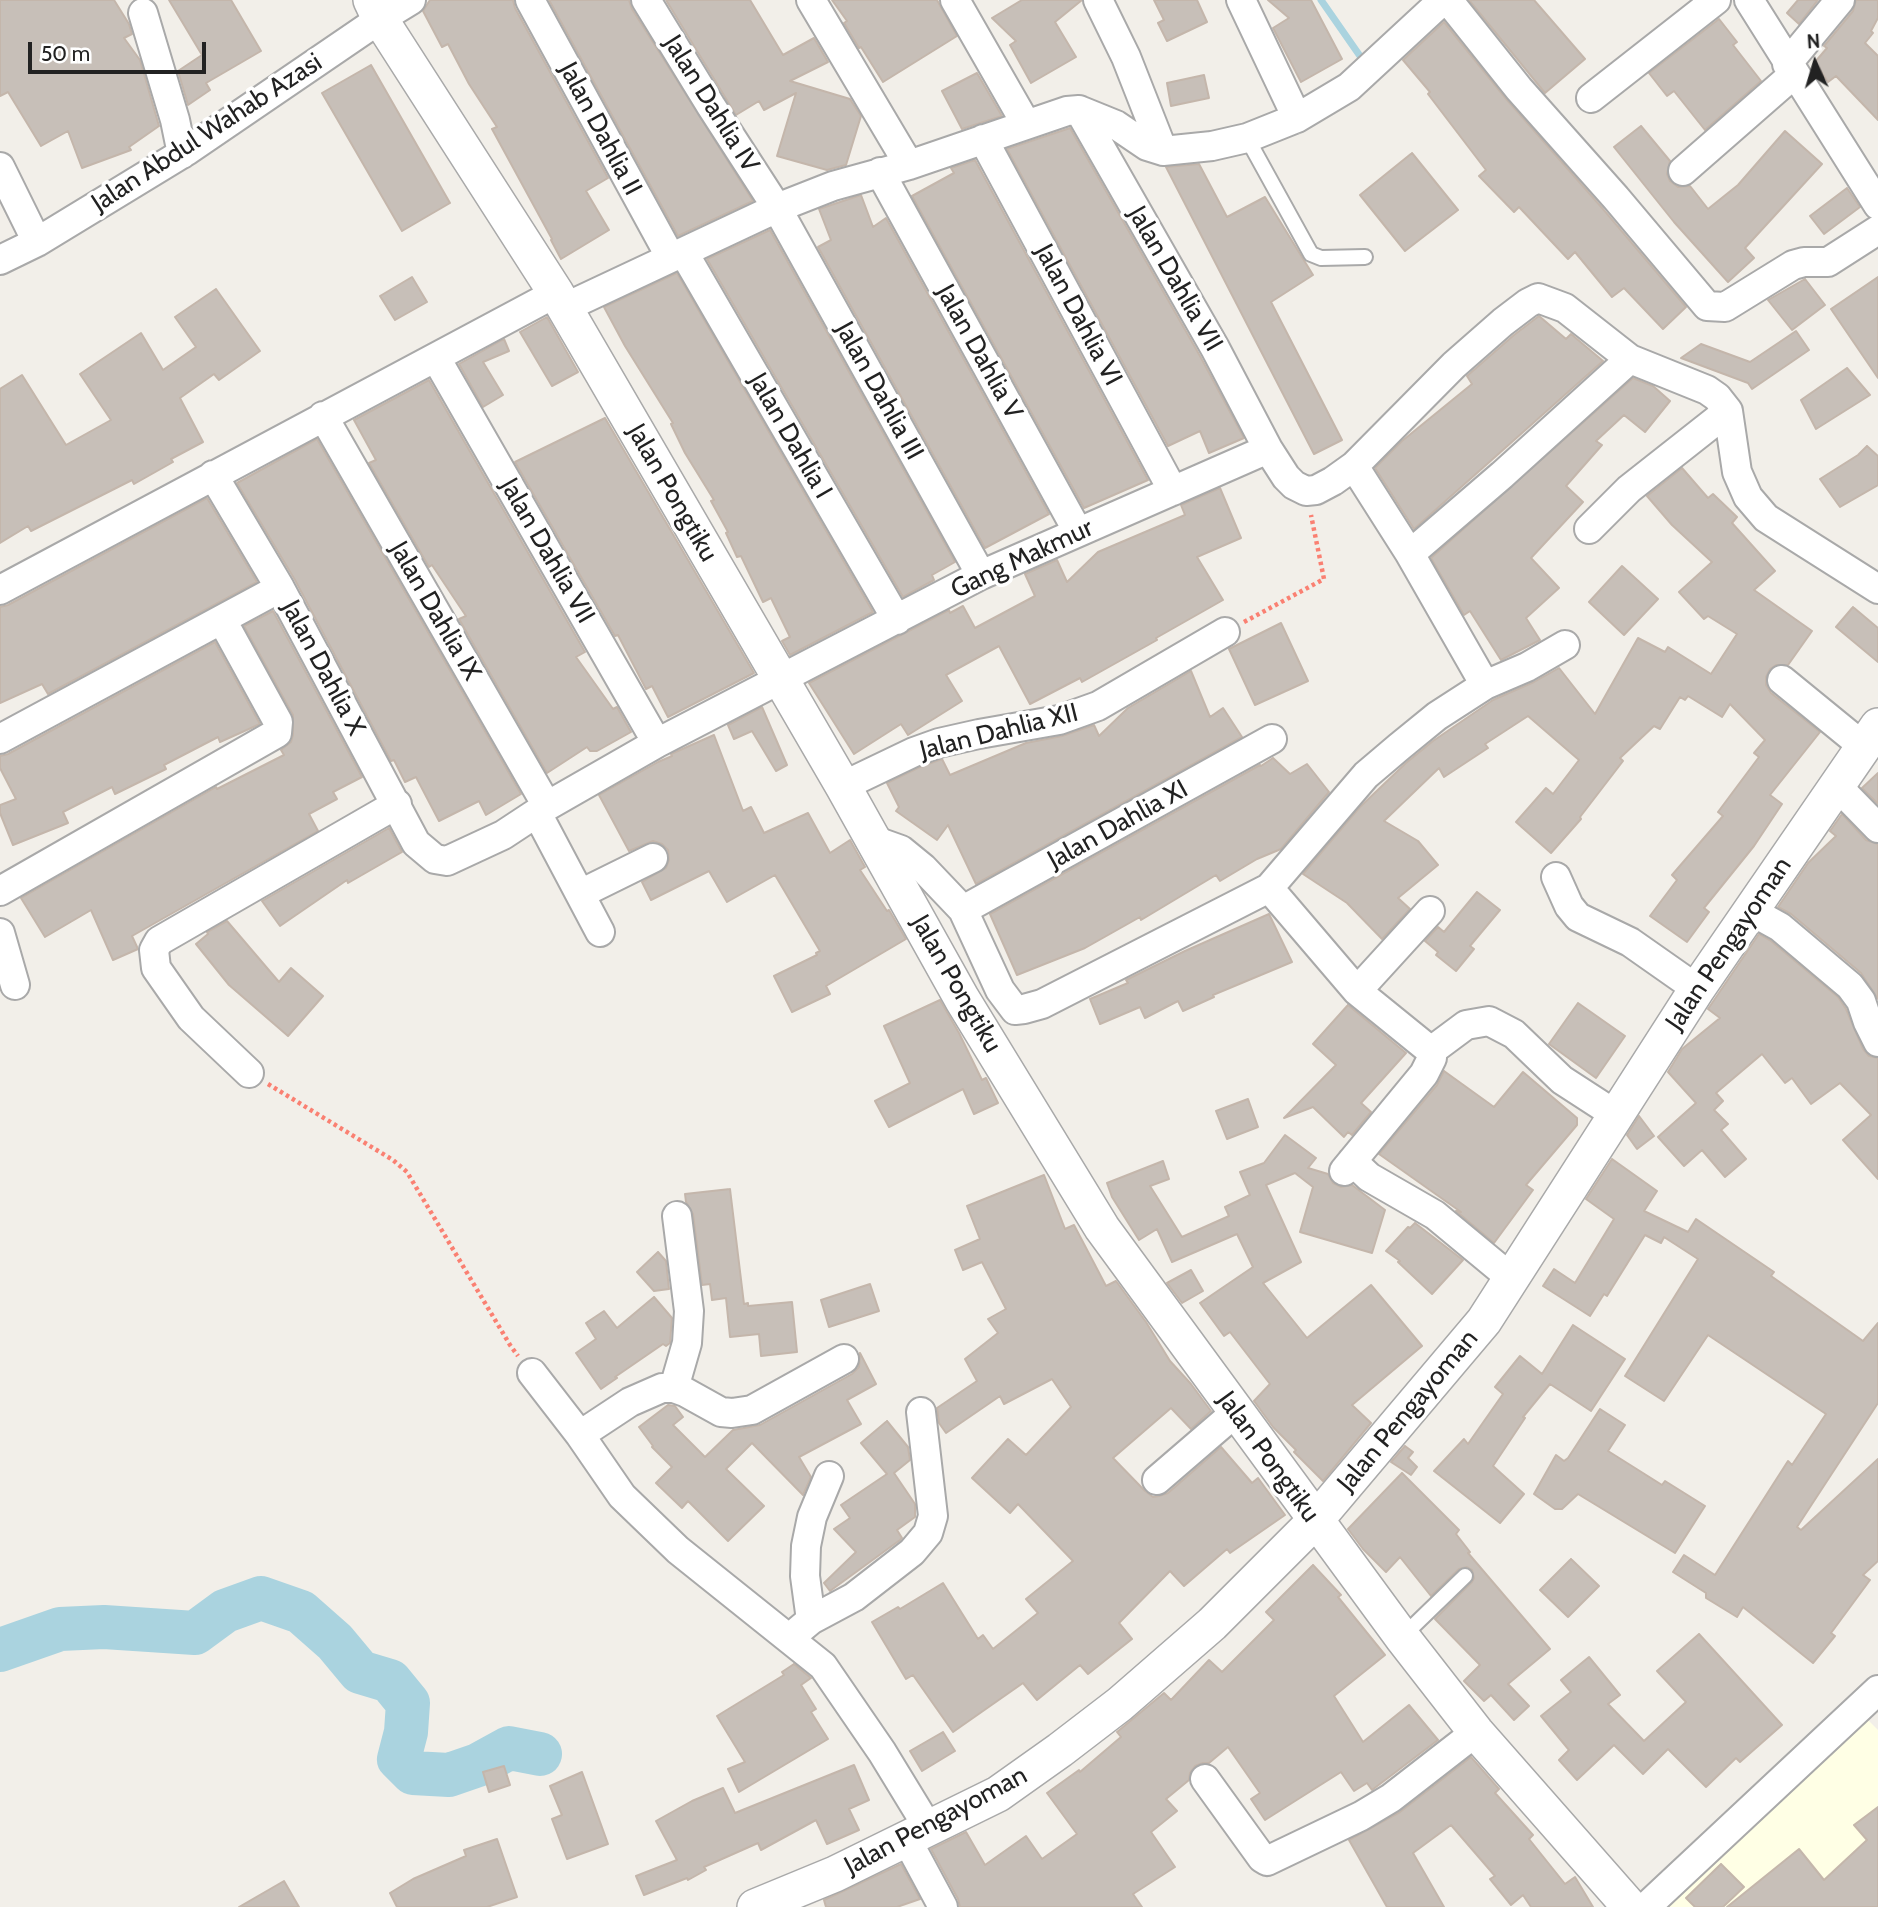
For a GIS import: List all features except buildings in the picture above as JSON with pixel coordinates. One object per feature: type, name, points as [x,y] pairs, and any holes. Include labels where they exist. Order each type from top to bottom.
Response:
[{"type":"street","name":"Jalan Abdul Wahab Azasi","points":[[0,260],[37,242],[182,154],[375,9],[411,0]]},
{"type":"street","name":"Jalan Dahlia II","points":[[530,0],[677,256]]},
{"type":"street","name":"Jalan Dahlia IV","points":[[646,0],[777,208]]},
{"type":"street","points":[[811,0],[909,165]]},
{"type":"street","points":[[955,0],[1026,124]]},
{"type":"street","points":[[1098,0],[1126,57],[1163,151]]},
{"type":"street","points":[[1241,0],[1297,118]]},
{"type":"street","points":[[0,590],[436,358],[560,300],[677,256],[777,208],[833,186],[909,165],[1066,111],[1079,110],[1116,125],[1147,146],[1163,151],[1212,146],[1247,138],[1297,118],[1358,79],[1404,34],[1445,0],[1518,89],[1616,198],[1707,306],[1725,307],[1793,265],[1828,262],[1878,230]]},
{"type":"street","points":[[1591,98],[1716,0]]},
{"type":"street","points":[[1749,0],[1878,205]]},
{"type":"street","points":[[1683,171],[1791,69],[1840,0]]},
{"type":"street","name":"Jalan Pongtiku","points":[[375,9],[560,300],[843,786],[962,999],[1102,1228],[1402,1637],[1476,1732],[1630,1907]]},
{"type":"street","points":[[143,13],[175,120],[182,154]]},
{"type":"street","name":"Jalan Dahlia VII","points":[[1079,110],[1215,348],[1268,449],[1286,477],[1306,491]]},
{"type":"street","name":"Jalan Dahlia VI","points":[[983,139],[1173,491]]},
{"type":"street","points":[[0,167],[37,242]]},
{"type":"street","name":"Jalan Dahlia V","points":[[880,172],[1078,532]]},
{"type":"street","name":"Jalan Dahlia III","points":[[777,208],[981,575]]},
{"type":"street","name":"Jalan Dahlia I","points":[[677,256],[897,620]]},
{"type":"street","points":[[1306,491],[1316,490],[1354,466],[1454,365],[1532,300],[1546,299],[1565,308],[1630,359],[1707,390],[1717,397],[1728,411],[1737,472],[1748,497],[1776,525],[1878,589]]},
{"type":"street","name":"Jalan Dahlia VII","points":[[436,358],[657,743]]},
{"type":"street","points":[[1410,554],[1630,359]]},
{"type":"street","points":[[1589,529],[1629,489],[1728,411]]},
{"type":"street","name":"Jalan Dahlia IX","points":[[323,416],[542,810],[600,932]]},
{"type":"street","name":"Gang Makmur","points":[[435,859],[447,861],[457,858],[503,835],[657,743],[981,575],[1268,449]]},
{"type":"street","points":[[1354,466],[1410,554],[1485,685]]},
{"type":"street","name":"Jalan Dahlia X","points":[[213,475],[279,588],[397,804],[416,844],[435,859]]},
{"type":"street","points":[[0,739],[279,588]]},
{"type":"street","points":[[0,891],[276,735],[278,722],[222,620]]},
{"type":"street","name":"Jalan Dahlia XII","points":[[843,786],[939,743],[1059,720],[1098,706],[1225,632]]},
{"type":"street","points":[[873,840],[901,850],[923,868],[963,910],[1000,990],[1015,1010],[1042,1004],[1269,888],[1366,775],[1437,716],[1485,685],[1527,667],[1565,645]]},
{"type":"street","points":[[1782,680],[1871,736]]},
{"type":"street","name":"Jalan Pengayoman","points":[[755,1907],[835,1874],[998,1794],[1060,1751],[1120,1704],[1212,1624],[1315,1521],[1484,1321],[1697,989],[1871,736]]},
{"type":"street","name":"Jalan Dahlia XI","points":[[963,910],[1272,739]]},
{"type":"street","points":[[1837,786],[1878,828]]},
{"type":"street","points":[[249,1073],[191,1018],[156,968],[154,950],[159,941],[397,804]]},
{"type":"street","points":[[580,894],[653,858]]},
{"type":"street","points":[[1556,877],[1569,906],[1578,917],[1630,942],[1697,989]]},
{"type":"street","points":[[1269,888],[1357,991],[1431,1051],[1432,1058],[1424,1074],[1348,1166],[1436,1215],[1511,1278]]},
{"type":"street","points":[[1357,991],[1430,911]]},
{"type":"street","points":[[1751,911],[1780,927],[1850,986],[1861,1001],[1878,1042]]},
{"type":"street","points":[[0,933],[15,985]]},
{"type":"street","points":[[1431,1051],[1466,1024],[1489,1021],[1514,1034],[1562,1080],[1616,1115]]},
{"type":"street","points":[[674,1388],[687,1343],[689,1311],[677,1216]]},
{"type":"street","points":[[580,1435],[630,1402],[662,1388],[674,1388],[721,1412],[752,1410],[844,1359]]},
{"type":"street","points":[[532,1373],[580,1435],[622,1496],[678,1550],[823,1666],[882,1752],[918,1834],[943,1907]]},
{"type":"street","points":[[789,1639],[811,1620],[854,1597],[912,1552],[928,1533],[933,1516],[921,1412]]},
{"type":"street","points":[[1157,1480],[1236,1412]]},
{"type":"street","points":[[811,1620],[806,1545],[812,1517],[829,1476]]},
{"type":"street","points":[[1646,1907],[1874,1701]]},
{"type":"street","points":[[1205,1779],[1262,1858],[1267,1861],[1361,1816],[1391,1798],[1476,1732]]},
{"type":"lane","points":[[1247,138],[1311,254],[1321,258],[1365,257]]},
{"type":"lane","points":[[1402,1637],[1465,1576]]},
{"type":"path","points":[[1225,632],[1324,579],[1306,491]]},
{"type":"path","points":[[249,1073],[393,1160],[407,1172],[509,1345],[532,1373]]},
{"type":"shaded area","points":[[1864,1716],[1878,1730],[1878,1907],[1659,1907]]},
{"type":"waterway","points":[[1321,0],[1360,56]]},
{"type":"waterway","points":[[0,1650],[60,1629],[104,1627],[195,1633],[225,1611],[261,1598],[301,1612],[335,1642],[360,1672],[390,1681],[408,1703],[406,1732],[399,1759],[413,1773],[449,1775],[478,1765],[509,1748],[540,1754]]}]
